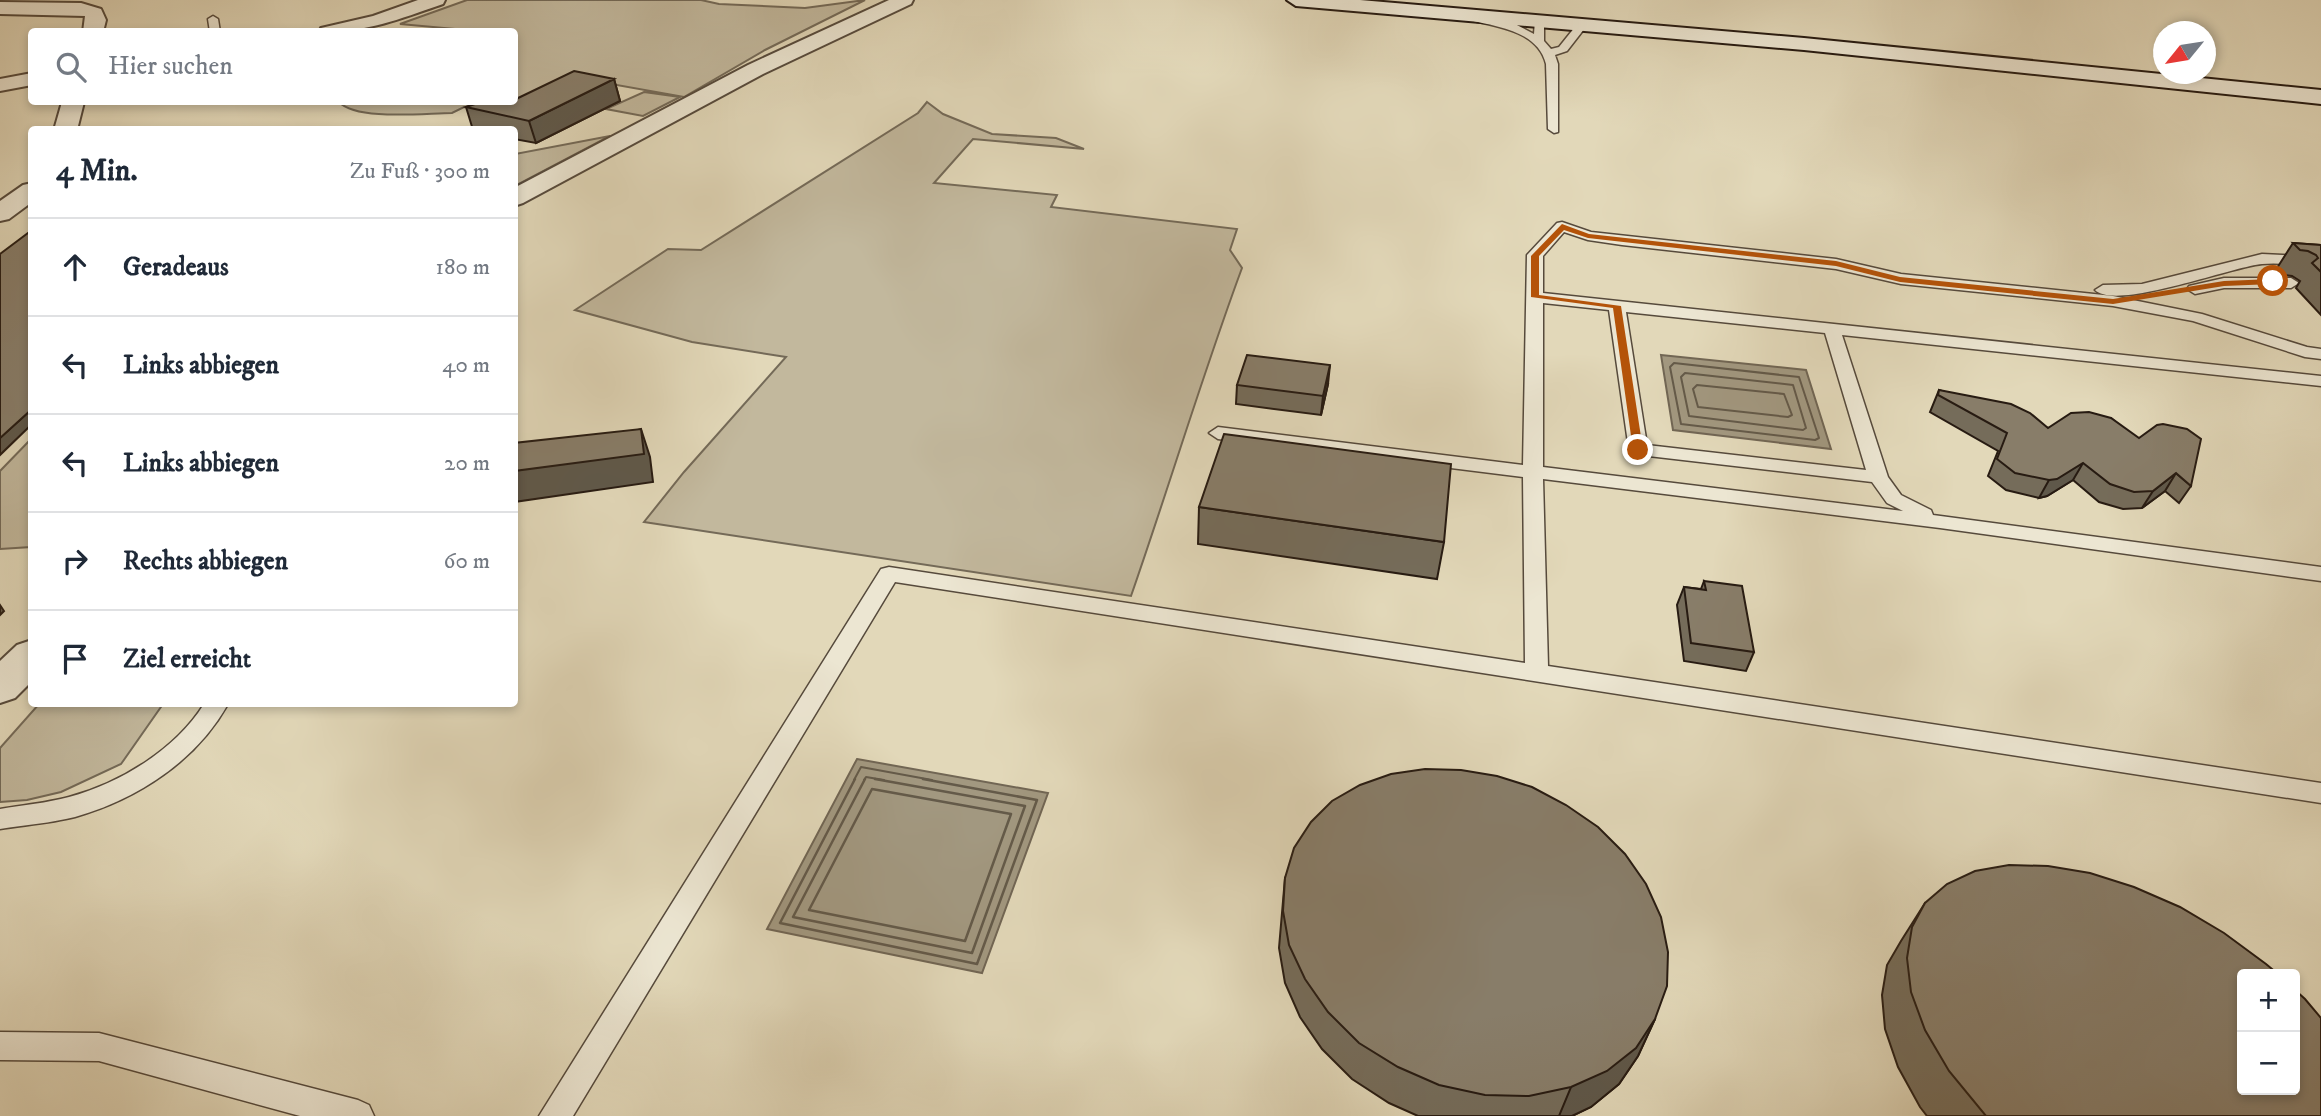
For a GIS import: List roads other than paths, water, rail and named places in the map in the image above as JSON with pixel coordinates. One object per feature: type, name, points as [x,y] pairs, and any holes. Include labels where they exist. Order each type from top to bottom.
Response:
[{"type":"street","points":[[361,28],[436,0]]},
{"type":"street","points":[[866,15],[887,0]]},
{"type":"street","points":[[518,196],[641,129],[866,15],[904,0]]},
{"type":"street","points":[[1296,0],[1583,24],[2321,97]]},
{"type":"street","points":[[0,8],[81,9],[94,13],[94,28]]},
{"type":"street","points":[[0,85],[28,80]]},
{"type":"street","points":[[66,126],[72,105]]},
{"type":"street","points":[[0,213],[28,193]]},
{"type":"street","points":[[0,687],[28,659]]},
{"type":"lane","points":[[1450,13],[1511,26],[1539,41],[1549,53],[1552,64],[1554,129]]},
{"type":"lane","points":[[214,19],[215,28]]},
{"type":"lane","points":[[1539,41],[1540,20]]},
{"type":"lane","points":[[1549,53],[1563,49],[1583,24]]},
{"type":"lane","points":[[1537,673],[1532,471],[1535,256],[1562,226],[1588,236],[1622,241],[1836,264],[1894,265],[2112,290],[2142,289],[2262,259],[2321,262]]},
{"type":"lane","points":[[1836,264],[1900,279],[2113,301],[2196,317],[2305,352],[2321,354]]},
{"type":"lane","points":[[2113,301],[2224,283],[2291,283]]},
{"type":"lane","points":[[1535,297],[2321,382]]},
{"type":"lane","points":[[1617,306],[1638,450],[1878,477]]},
{"type":"lane","points":[[1832,328],[1878,477],[1894,499],[1940,522]]},
{"type":"lane","points":[[1218,433],[1940,522],[2321,574]]},
{"type":"lane","points":[[555,1116],[889,574],[2321,793]]},
{"type":"lane","points":[[0,819],[73,807],[145,777],[202,727],[214,707]]},
{"type":"lane","points":[[0,1046],[99,1047],[358,1116]]},
{"type":"water","points":[[1661,355],[1806,370],[1831,449],[1673,430]]},
{"type":"water","points":[[857,759],[1048,793],[982,973],[767,929]]}]
